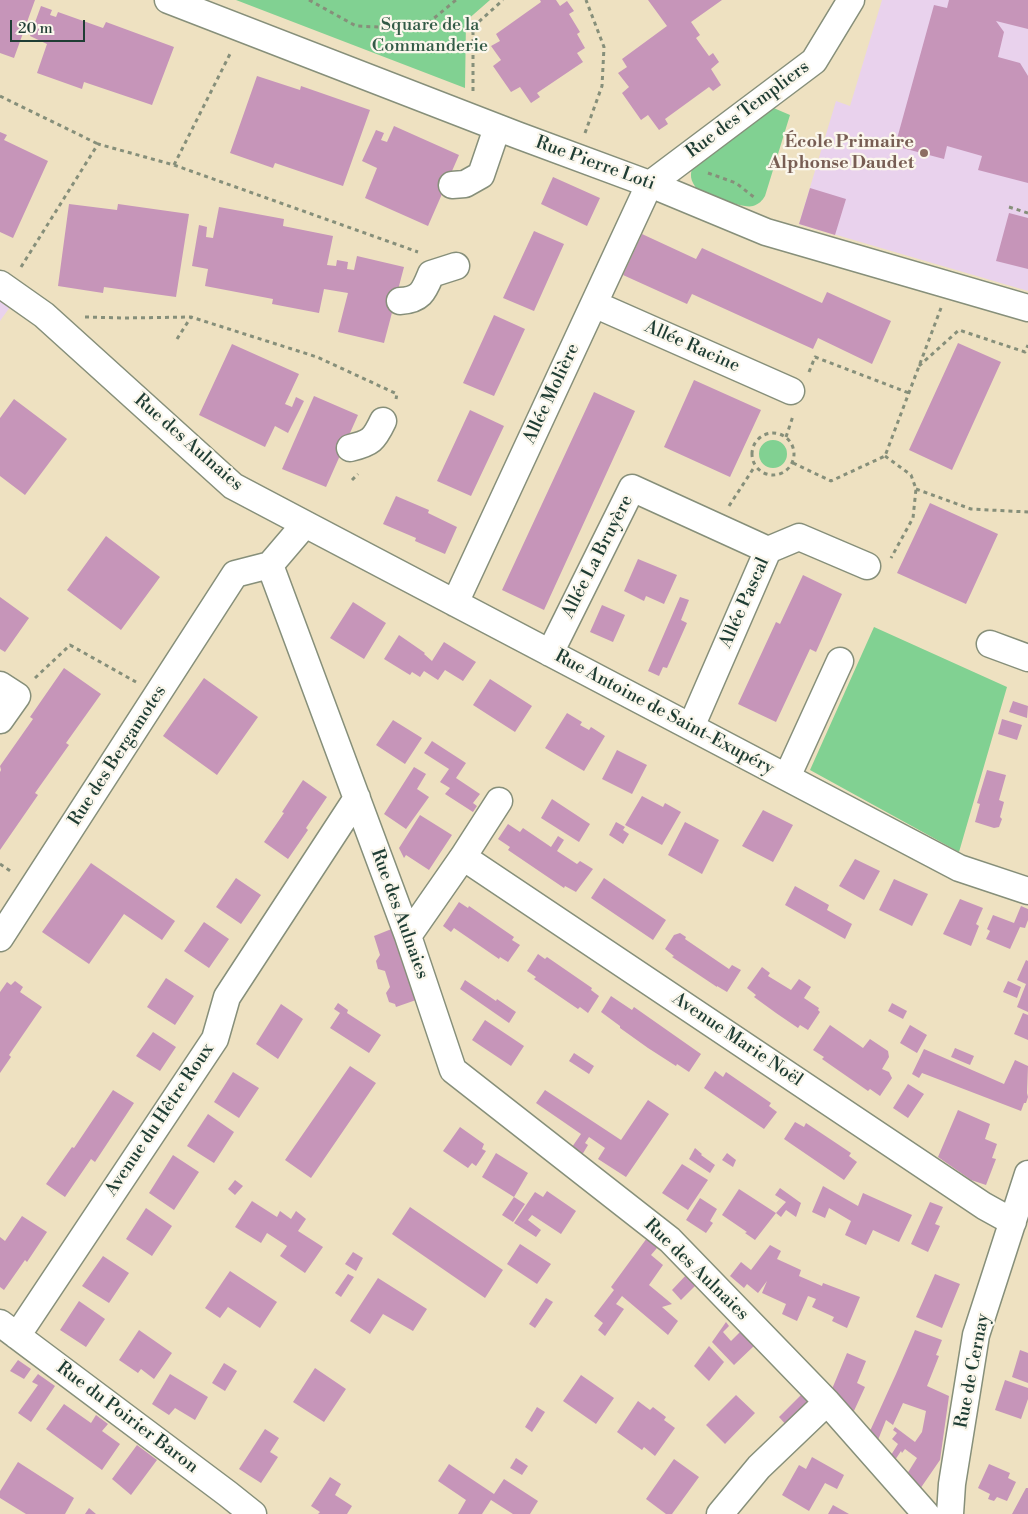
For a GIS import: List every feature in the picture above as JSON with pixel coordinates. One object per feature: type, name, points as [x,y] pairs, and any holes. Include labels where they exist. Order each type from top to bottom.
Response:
[{"type":"street","name":"Rue Pierre Loti","points":[[168,0],[577,157],[766,232],[878,256],[949,285],[1028,308]]},
{"type":"street","name":"Rue des Templiers","points":[[649,185],[814,61],[851,0]]},
{"type":"street","points":[[452,185],[465,184],[481,175],[485,123]]},
{"type":"street","name":"Allée Molière","points":[[454,603],[649,185]]},
{"type":"street","points":[[400,301],[410,301],[423,293],[431,274],[456,266]]},
{"type":"street","name":"Rue des Aulnaies","points":[[4,287],[44,315],[232,486],[305,524]]},
{"type":"street","name":"Allée Racine","points":[[594,304],[799,383]]},
{"type":"street","points":[[350,448],[366,444],[377,433],[383,421]]},
{"type":"street","name":"Allée La Bruyère","points":[[550,652],[632,488],[768,550]]},
{"type":"street","points":[[270,565],[305,524]]},
{"type":"street","name":"Rue Antoine de Saint-Exupéry","points":[[305,524],[959,868],[1028,891]]},
{"type":"street","name":"Allée Pascal","points":[[691,727],[768,550],[800,537],[867,566]]},
{"type":"street","name":"Rue des Aulnaies","points":[[270,565],[408,936],[453,1070],[670,1240],[827,1402],[926,1514]]},
{"type":"street","name":"Rue des Bergamotes","points":[[0,938],[235,574],[270,565]]},
{"type":"street","points":[[990,644],[1028,658]]},
{"type":"street","points":[[787,777],[840,661]]},
{"type":"street","points":[[0,720],[8,690]]},
{"type":"street","name":"Avenue du Hêtre Roux","points":[[8,1329],[214,1039],[228,997],[357,798]]},
{"type":"street","points":[[408,936],[499,801]]},
{"type":"street","name":"Avenue Marie Noël","points":[[463,857],[984,1206],[1013,1222]]},
{"type":"street","name":"Rue de Cernay","points":[[950,1514],[952,1484],[976,1335],[1028,1174]]},
{"type":"street","name":"Rue du Poirier Baron","points":[[8,1329],[253,1514]]},
{"type":"street","points":[[720,1514],[759,1467],[827,1402]]},
{"type":"path","points":[[309,0],[356,26],[421,29],[456,0]]},
{"type":"path","points":[[485,123],[473,27],[503,0]]},
{"type":"path","points":[[577,157],[602,86],[604,47],[586,0]]},
{"type":"path","points":[[174,165],[242,29]]},
{"type":"path","points":[[0,96],[98,144],[174,165],[419,252]]},
{"type":"path","points":[[4,287],[98,144]]},
{"type":"path","points":[[1008,207],[1028,213]]},
{"type":"path","points":[[793,463],[831,481],[885,456],[949,285]]},
{"type":"path","points":[[44,315],[124,318],[192,316],[317,358],[397,394]]},
{"type":"path","points":[[177,339],[192,316]]},
{"type":"path","points":[[919,366],[959,330],[1025,352],[1028,345]]},
{"type":"path","points":[[799,383],[815,357],[909,393]]},
{"type":"path","points":[[775,433],[786,437],[794,449],[793,463],[783,474],[767,475],[755,466],[752,455],[754,443],[763,435],[775,433]]},
{"type":"path","points":[[867,566],[891,559],[913,518],[916,490],[911,475],[885,456]]},
{"type":"path","points":[[716,526],[755,466]]},
{"type":"path","points":[[916,490],[971,509],[1028,512]]},
{"type":"path","points":[[8,690],[70,645],[158,694]]},
{"type":"shaded area","name":"École Primaire Alphonse Daudet","points":[[882,0],[1028,0],[1028,291],[799,224],[836,101],[850,106]]},
{"type":"shaded area","points":[[0,300],[10,307],[0,321]]},
{"type":"green space","name":"Square de la Commanderie","points":[[236,0],[490,0],[466,21],[465,88]]},
{"type":"green space","points":[[769,106],[790,115],[763,199],[753,206],[748,206],[733,203],[698,190],[693,184],[691,177],[694,164]]},
{"type":"green space","points":[[773,440],[783,444],[787,454],[783,464],[773,468],[763,464],[759,454],[763,444]]},
{"type":"green space","points":[[874,627],[1007,687],[959,852],[810,770]]},
{"type":"building","points":[[0,0],[35,0],[14,58],[0,53]]},
{"type":"building","points":[[540,0],[556,0],[560,6],[567,1],[574,11],[569,14],[580,32],[577,34],[585,48],[577,53],[583,62],[537,93],[540,97],[531,103],[520,87],[511,92],[493,66],[501,60],[491,46],[500,41],[496,34],[541,2]]},
{"type":"building","points":[[648,0],[722,0],[691,22],[700,35],[696,38],[709,56],[713,53],[719,62],[711,69],[721,85],[713,91],[709,87],[665,119],[668,124],[659,130],[648,115],[641,120],[622,93],[629,87],[618,73],[627,67],[622,59],[667,26]]},
{"type":"building","points":[[949,0],[1028,0],[1028,29],[996,21],[1004,32],[998,57],[1020,63],[1028,76],[1028,183],[978,170],[982,156],[947,146],[944,159],[895,146],[934,5],[947,8]]},
{"type":"building","points":[[41,6],[52,10],[50,15],[56,17],[58,12],[103,28],[106,22],[174,47],[152,105],[84,82],[82,89],[37,73],[47,44],[30,36]]},
{"type":"building","points":[[257,76],[300,90],[301,86],[370,110],[343,186],[275,163],[273,168],[230,153]]},
{"type":"building","points":[[394,126],[459,155],[428,226],[365,198],[377,168],[362,161],[376,130],[384,133],[381,140],[387,142]]},
{"type":"building","points":[[0,132],[7,135],[4,140],[48,161],[13,238],[0,232]]},
{"type":"building","points":[[553,177],[600,198],[587,226],[541,204]]},
{"type":"building","points":[[810,188],[846,199],[835,235],[799,224]]},
{"type":"building","points":[[69,204],[117,210],[118,204],[189,214],[176,297],[104,287],[103,293],[58,286]]},
{"type":"building","points":[[219,207],[284,219],[283,226],[333,236],[327,265],[336,266],[337,260],[348,262],[347,269],[354,270],[357,256],[404,267],[384,343],[338,332],[348,293],[324,289],[319,313],[272,304],[273,299],[205,286],[208,269],[192,266],[199,225],[207,227],[206,237],[213,238]]},
{"type":"building","points":[[1009,213],[1028,218],[1028,269],[996,261]]},
{"type":"building","points":[[534,231],[564,244],[534,311],[503,298]]},
{"type":"building","points":[[642,234],[696,259],[702,248],[822,303],[827,292],[891,321],[872,364],[818,338],[813,349],[692,294],[687,304],[623,275]]},
{"type":"building","points":[[494,315],[525,329],[494,396],[463,383]]},
{"type":"building","points":[[958,343],[1001,362],[952,470],[909,450]]},
{"type":"building","points":[[232,344],[299,374],[285,404],[292,407],[296,397],[304,401],[288,433],[275,426],[265,447],[199,415]]},
{"type":"building","points":[[694,380],[761,410],[730,477],[664,447]]},
{"type":"building","points":[[594,392],[635,411],[544,610],[502,590]]},
{"type":"building","points":[[314,396],[358,415],[326,487],[282,469]]},
{"type":"building","points":[[14,399],[67,439],[25,495],[0,476],[0,418]]},
{"type":"building","points":[[470,410],[504,426],[471,496],[437,481]]},
{"type":"building","points":[[396,496],[429,510],[428,513],[457,527],[445,554],[415,541],[416,538],[383,524]]},
{"type":"building","points":[[930,503],[998,534],[966,604],[897,573]]},
{"type":"building","points":[[106,536],[160,577],[121,630],[67,590]]},
{"type":"building","points":[[638,559],[677,575],[664,604],[646,596],[644,601],[624,591]]},
{"type":"building","points":[[803,575],[842,594],[816,652],[810,649],[776,722],[738,704],[776,622],[780,624]]},
{"type":"building","points":[[0,597],[29,618],[5,652],[0,649]]},
{"type":"building","points":[[680,597],[689,600],[681,620],[687,623],[667,668],[663,667],[659,676],[648,671]]},
{"type":"building","points":[[353,602],[386,623],[364,659],[330,638]]},
{"type":"building","points":[[602,605],[625,615],[613,642],[590,632]]},
{"type":"building","points":[[399,635],[425,653],[432,661],[444,642],[476,662],[463,681],[445,670],[438,680],[424,671],[420,677],[412,672],[410,675],[384,659]]},
{"type":"building","points":[[64,668],[101,694],[66,743],[69,745],[35,793],[38,795],[0,850],[0,766],[33,719],[30,717]]},
{"type":"building","points":[[204,678],[258,717],[217,775],[163,736]]},
{"type":"building","points":[[490,679],[532,706],[515,732],[473,705]]},
{"type":"building","points":[[1013,701],[1028,706],[1027,718],[1009,712]]},
{"type":"building","points":[[567,713],[582,722],[580,725],[589,730],[591,727],[605,736],[584,771],[545,748]]},
{"type":"building","points":[[1002,719],[1022,725],[1017,740],[998,734]]},
{"type":"building","points":[[393,720],[422,738],[405,764],[376,745]]},
{"type":"building","points":[[432,741],[466,763],[456,778],[480,794],[473,803],[477,806],[473,812],[445,794],[450,788],[440,782],[449,769],[424,753]]},
{"type":"building","points":[[617,750],[647,765],[632,794],[602,779]]},
{"type":"building","points":[[414,767],[426,774],[417,789],[429,797],[406,829],[384,814]]},
{"type":"building","points":[[987,770],[1006,775],[999,800],[1004,802],[1000,817],[1002,819],[999,827],[994,828],[975,822],[980,804],[977,803]]},
{"type":"building","points":[[303,780],[327,797],[288,859],[264,842]]},
{"type":"building","points":[[642,796],[663,807],[665,803],[681,812],[662,845],[625,825]]},
{"type":"building","points":[[552,799],[590,824],[579,842],[541,818]]},
{"type":"building","points":[[763,810],[793,825],[773,862],[742,846]]},
{"type":"building","points":[[420,815],[452,835],[429,870],[406,855],[404,858],[399,848]]},
{"type":"building","points":[[616,822],[625,827],[623,830],[629,834],[623,844],[609,835]]},
{"type":"building","points":[[685,822],[719,840],[702,874],[668,855]]},
{"type":"building","points":[[508,824],[520,832],[523,828],[551,847],[558,836],[564,840],[557,851],[577,864],[580,861],[593,869],[576,892],[565,886],[564,888],[508,850],[510,847],[498,839]]},
{"type":"building","points":[[855,859],[880,871],[864,900],[839,886]]},
{"type":"building","points":[[91,863],[175,921],[162,940],[124,914],[89,964],[42,932]]},
{"type":"building","points":[[236,878],[261,895],[241,924],[216,907]]},
{"type":"building","points":[[604,878],[666,920],[653,940],[591,898]]},
{"type":"building","points":[[894,879],[928,894],[912,926],[879,910]]},
{"type":"building","points":[[795,886],[829,905],[827,910],[852,924],[845,939],[785,905]]},
{"type":"building","points":[[960,899],[983,908],[976,924],[979,926],[971,946],[943,934]]},
{"type":"building","points":[[459,902],[468,908],[469,906],[514,937],[512,940],[520,945],[508,962],[500,957],[499,959],[454,928],[451,932],[443,926]]},
{"type":"building","points":[[1021,906],[1028,909],[1028,920],[1025,928],[1020,927],[1010,949],[986,939],[990,931],[987,929],[993,915],[1014,923]]},
{"type":"building","points":[[204,922],[229,939],[209,968],[184,951]]},
{"type":"building","points":[[394,928],[416,1000],[396,1007],[395,1004],[389,1002],[386,993],[390,987],[385,971],[378,969],[376,961],[380,955],[374,936]]},
{"type":"building","points":[[680,933],[686,937],[685,939],[729,969],[732,965],[741,970],[727,992],[672,957],[674,956],[665,949],[674,935]]},
{"type":"building","points":[[538,954],[545,959],[547,957],[592,988],[591,990],[599,996],[588,1013],[580,1007],[578,1009],[534,979],[536,977],[527,971]]},
{"type":"building","points":[[1026,960],[1028,961],[1028,1012],[1017,1007],[1026,984],[1017,980]]},
{"type":"building","points":[[762,967],[770,973],[768,976],[791,990],[799,979],[811,987],[804,998],[819,1008],[820,1012],[808,1030],[800,1025],[798,1028],[776,1013],[754,997],[756,995],[747,988]]},
{"type":"building","points":[[166,978],[194,996],[175,1025],[147,1007]]},
{"type":"building","points":[[465,980],[516,1012],[509,1023],[460,989]]},
{"type":"building","points":[[15,981],[23,987],[20,992],[42,1007],[9,1055],[11,1057],[0,1073],[0,992],[7,982],[11,985]]},
{"type":"building","points":[[1008,981],[1021,987],[1017,998],[1003,992]]},
{"type":"building","points":[[611,996],[632,1010],[634,1007],[701,1054],[689,1072],[648,1048],[601,1012]]},
{"type":"building","points":[[338,1003],[348,1010],[347,1013],[381,1035],[369,1053],[330,1028],[340,1013],[334,1009]]},
{"type":"building","points":[[892,1003],[907,1011],[903,1019],[888,1011]]},
{"type":"building","points":[[281,1004],[303,1019],[278,1059],[256,1044]]},
{"type":"building","points":[[1023,1013],[1028,1015],[1028,1040],[1014,1034]]},
{"type":"building","points":[[485,1020],[524,1046],[511,1066],[472,1040]]},
{"type":"building","points":[[830,1025],[863,1048],[870,1039],[888,1051],[889,1057],[882,1069],[889,1072],[892,1078],[880,1096],[870,1089],[868,1091],[822,1059],[824,1057],[813,1050]]},
{"type":"building","points":[[910,1025],[927,1035],[917,1053],[900,1043]]},
{"type":"building","points":[[153,1032],[176,1047],[160,1071],[136,1056]]},
{"type":"building","points":[[955,1048],[974,1056],[970,1065],[951,1057]]},
{"type":"building","points":[[924,1049],[1004,1084],[1015,1060],[1028,1066],[1028,1097],[1026,1103],[1024,1103],[1021,1111],[922,1073],[919,1078],[912,1074]]},
{"type":"building","points":[[574,1053],[594,1066],[589,1074],[569,1061]]},
{"type":"building","points":[[350,1066],[376,1083],[311,1178],[285,1160]]},
{"type":"building","points":[[715,1071],[723,1077],[726,1072],[771,1103],[769,1106],[777,1112],[764,1129],[704,1088]]},
{"type":"building","points":[[233,1072],[259,1088],[239,1118],[214,1102]]},
{"type":"building","points":[[908,1084],[924,1094],[908,1118],[893,1108]]},
{"type":"building","points":[[113,1090],[134,1103],[95,1162],[91,1159],[65,1197],[46,1184],[72,1147],[74,1148]]},
{"type":"building","points":[[545,1090],[621,1140],[648,1100],[669,1114],[626,1177],[598,1159],[605,1148],[589,1137],[585,1143],[588,1145],[582,1155],[572,1147],[581,1134],[536,1103]]},
{"type":"building","points":[[958,1110],[990,1124],[985,1139],[997,1144],[992,1158],[996,1159],[986,1185],[971,1180],[938,1157]]},
{"type":"building","points":[[208,1114],[234,1132],[214,1163],[187,1146]]},
{"type":"building","points":[[795,1122],[804,1127],[806,1123],[851,1153],[849,1156],[857,1162],[844,1180],[784,1139]]},
{"type":"building","points":[[460,1127],[484,1144],[482,1149],[486,1151],[476,1166],[472,1163],[468,1168],[443,1151]]},
{"type":"building","points":[[695,1148],[715,1165],[710,1173],[689,1159]]},
{"type":"building","points":[[496,1153],[528,1173],[514,1197],[482,1177]]},
{"type":"building","points":[[727,1153],[736,1160],[733,1167],[722,1160]]},
{"type":"building","points":[[173,1155],[199,1172],[174,1210],[149,1193]]},
{"type":"building","points":[[682,1164],[708,1180],[688,1210],[662,1193]]},
{"type":"building","points":[[235,1180],[243,1186],[235,1195],[228,1189]]},
{"type":"building","points":[[823,1186],[858,1206],[863,1193],[912,1215],[899,1242],[873,1230],[866,1245],[845,1235],[851,1221],[829,1208],[825,1218],[812,1212]]},
{"type":"building","points":[[780,1188],[801,1203],[796,1217],[786,1210],[781,1217],[776,1213],[786,1202],[775,1195]]},
{"type":"building","points":[[739,1189],[776,1213],[755,1240],[745,1233],[747,1232],[722,1215]]},
{"type":"building","points":[[547,1191],[576,1211],[561,1234],[532,1215],[528,1220],[541,1230],[536,1237],[514,1223],[535,1192],[543,1197]]},
{"type":"building","points":[[514,1197],[525,1204],[513,1222],[502,1215]]},
{"type":"building","points":[[700,1198],[717,1209],[710,1221],[713,1223],[706,1233],[686,1220]]},
{"type":"building","points":[[252,1201],[277,1217],[280,1211],[291,1219],[296,1211],[306,1219],[298,1231],[323,1247],[305,1273],[280,1256],[287,1246],[267,1233],[261,1243],[235,1227]]},
{"type":"building","points":[[930,1202],[943,1207],[935,1224],[940,1226],[928,1252],[911,1244]]},
{"type":"building","points":[[410,1207],[503,1270],[485,1298],[392,1234]]},
{"type":"building","points":[[146,1208],[172,1226],[152,1256],[126,1239]]},
{"type":"building","points":[[22,1216],[47,1232],[27,1262],[25,1260],[4,1290],[0,1287],[0,1237],[5,1241]]},
{"type":"building","points":[[647,1238],[657,1248],[651,1255],[663,1265],[649,1285],[672,1304],[662,1307],[678,1321],[668,1335],[622,1296],[616,1304],[624,1309],[605,1336],[598,1330],[603,1323],[594,1316],[614,1290],[611,1287]]},
{"type":"building","points":[[520,1244],[551,1264],[537,1284],[507,1264]]},
{"type":"building","points":[[770,1245],[781,1251],[777,1259],[801,1270],[799,1276],[822,1286],[823,1283],[860,1297],[847,1328],[832,1321],[834,1317],[812,1307],[816,1299],[808,1296],[797,1321],[782,1314],[786,1304],[762,1293],[767,1281],[758,1293],[747,1284],[744,1288],[730,1276],[741,1262],[751,1270]]},
{"type":"building","points":[[353,1252],[363,1258],[356,1271],[345,1264]]},
{"type":"building","points":[[103,1256],[129,1273],[109,1303],[82,1286]]},
{"type":"building","points":[[230,1271],[277,1302],[260,1328],[228,1307],[220,1318],[205,1308]]},
{"type":"building","points":[[688,1273],[698,1283],[681,1300],[672,1290]]},
{"type":"building","points":[[348,1274],[354,1277],[341,1297],[335,1293]]},
{"type":"building","points":[[935,1274],[960,1284],[942,1328],[916,1317]]},
{"type":"building","points":[[378,1278],[427,1309],[413,1331],[383,1314],[370,1334],[350,1321]]},
{"type":"building","points":[[546,1298],[553,1302],[535,1328],[529,1324]]},
{"type":"building","points":[[79,1301],[105,1319],[86,1347],[60,1330]]},
{"type":"building","points":[[726,1322],[729,1326],[723,1332],[731,1341],[742,1330],[755,1345],[734,1365],[712,1342]]},
{"type":"building","points":[[139,1330],[172,1353],[154,1379],[141,1369],[138,1373],[119,1360]]},
{"type":"building","points":[[915,1330],[942,1340],[936,1355],[939,1356],[927,1386],[949,1396],[940,1460],[920,1489],[907,1474],[917,1458],[905,1449],[902,1453],[901,1451],[895,1460],[891,1455],[898,1444],[892,1439],[897,1433],[893,1430],[895,1427],[915,1442],[922,1432],[926,1411],[903,1403],[893,1425],[886,1420],[878,1440],[870,1431]]},
{"type":"building","points":[[709,1346],[724,1362],[709,1381],[694,1366]]},
{"type":"building","points":[[1020,1350],[1028,1353],[1028,1383],[1012,1377]]},
{"type":"building","points":[[847,1353],[866,1361],[857,1383],[865,1387],[853,1413],[832,1389]]},
{"type":"building","points":[[18,1360],[31,1369],[24,1379],[10,1371]]},
{"type":"building","points":[[224,1363],[237,1371],[225,1391],[212,1383]]},
{"type":"building","points":[[315,1368],[346,1389],[324,1422],[293,1402]]},
{"type":"building","points":[[38,1374],[55,1386],[31,1422],[18,1413],[38,1385],[32,1382]]},
{"type":"building","points":[[170,1374],[208,1397],[195,1420],[175,1408],[169,1415],[152,1404]]},
{"type":"building","points":[[581,1375],[614,1398],[596,1424],[563,1401]]},
{"type":"building","points":[[1005,1380],[1028,1388],[1028,1399],[1021,1419],[995,1410]]},
{"type":"building","points":[[802,1394],[808,1400],[807,1407],[788,1427],[779,1417]]},
{"type":"building","points":[[736,1395],[755,1413],[725,1444],[706,1425]]},
{"type":"building","points":[[638,1401],[650,1410],[653,1407],[666,1417],[664,1420],[675,1428],[655,1456],[644,1447],[642,1450],[617,1432]]},
{"type":"building","points":[[64,1404],[91,1423],[96,1415],[108,1424],[102,1431],[120,1444],[102,1470],[46,1429]]},
{"type":"building","points":[[537,1407],[545,1412],[532,1432],[525,1427]]},
{"type":"building","points":[[265,1429],[279,1438],[270,1452],[278,1457],[261,1483],[239,1469]]},
{"type":"building","points":[[137,1445],[157,1460],[131,1495],[112,1479]]},
{"type":"building","points":[[812,1457],[844,1475],[837,1489],[825,1483],[809,1511],[782,1495],[799,1465],[806,1469]]},
{"type":"building","points":[[516,1458],[528,1466],[522,1475],[510,1468]]},
{"type":"building","points":[[674,1459],[699,1477],[672,1514],[666,1514],[646,1499]]},
{"type":"building","points":[[18,1462],[74,1498],[65,1514],[26,1514],[0,1498],[0,1491]]},
{"type":"building","points":[[449,1464],[494,1494],[504,1479],[538,1501],[530,1514],[513,1514],[491,1500],[482,1514],[458,1514],[466,1500],[438,1481]]},
{"type":"building","points":[[989,1464],[1010,1473],[1008,1478],[1016,1482],[1007,1501],[997,1497],[994,1501],[988,1499],[990,1494],[978,1488]]},
{"type":"building","points":[[330,1477],[341,1484],[335,1495],[352,1506],[347,1514],[318,1514],[320,1512],[311,1506]]},
{"type":"building","points":[[1026,1488],[1028,1488],[1028,1514],[1012,1514]]},
{"type":"building","points":[[833,1505],[849,1514],[828,1514]]},
{"type":"building","points":[[89,1508],[96,1514],[85,1514]]},
{"type":"place","name":"École Primaire Alphonse Daudet","points":[[924,153]]}]
